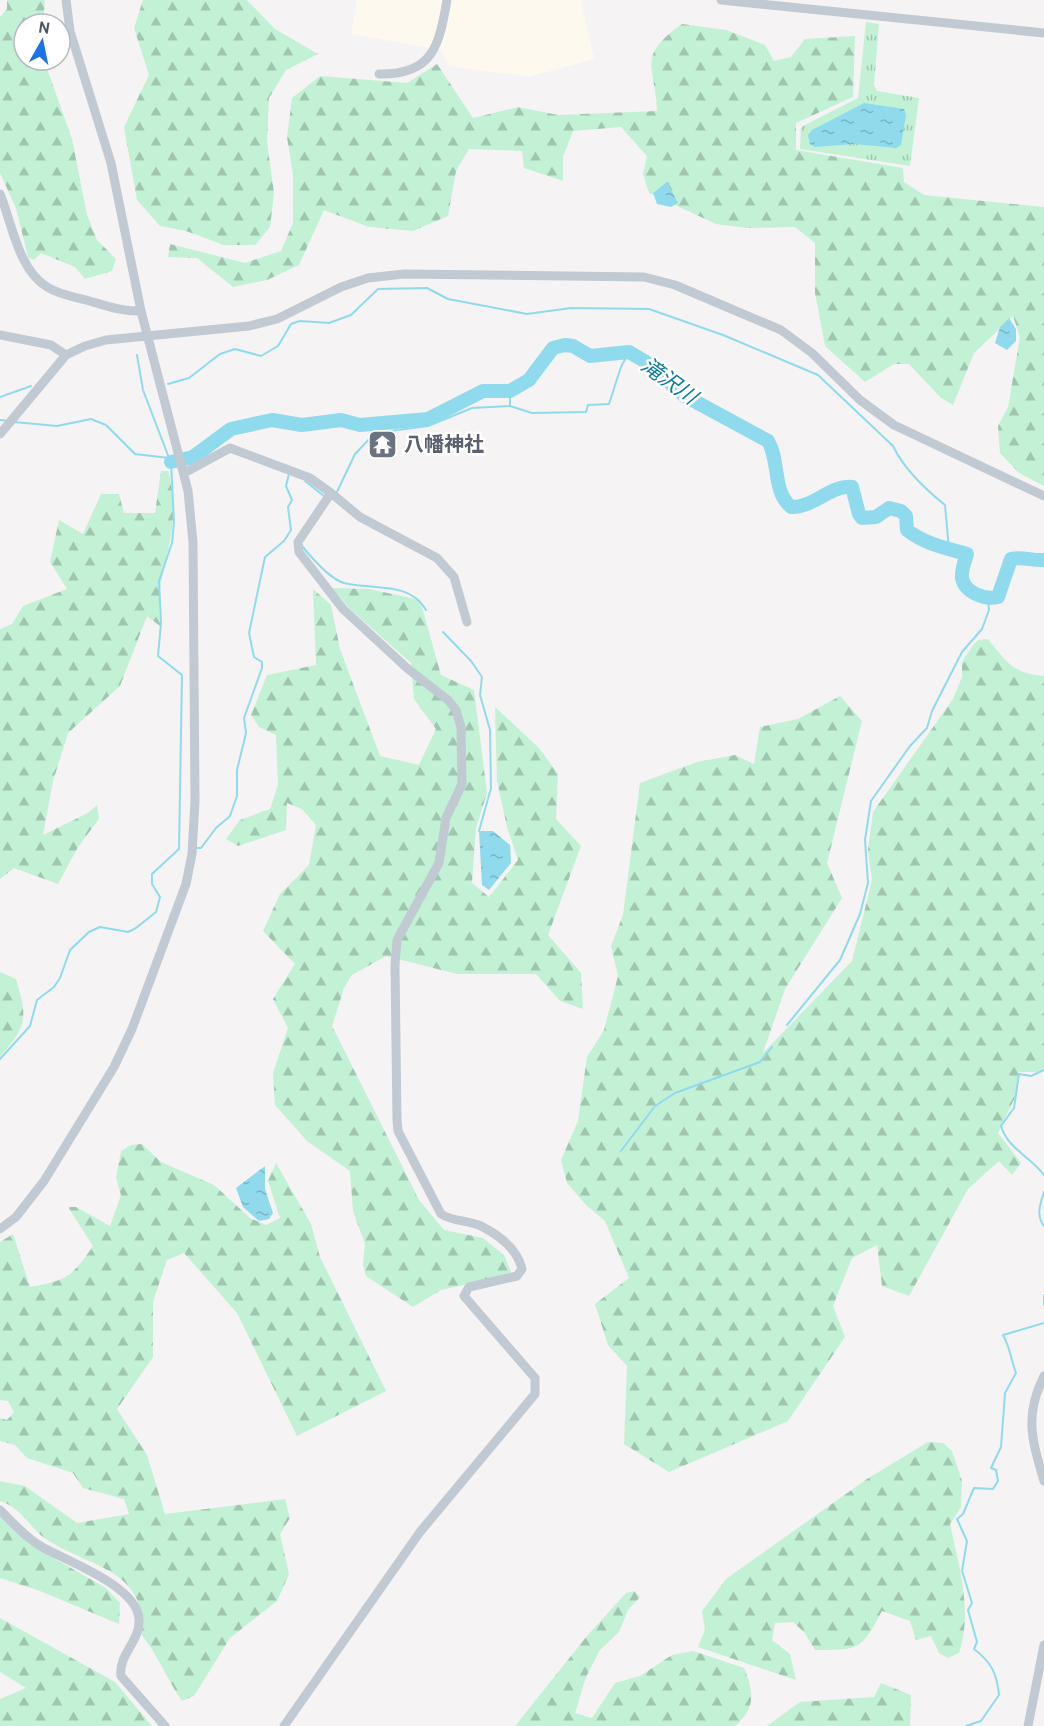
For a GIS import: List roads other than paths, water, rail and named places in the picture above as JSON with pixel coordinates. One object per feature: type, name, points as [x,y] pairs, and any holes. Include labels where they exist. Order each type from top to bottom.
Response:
[{"type":"street","points":[[0,1230],[16,1217],[44,1181],[114,1067],[132,1029],[186,884],[192,854],[195,801],[193,542],[184,473],[161,398],[111,163],[70,31],[66,0]]},
{"type":"street","points":[[379,74],[400,75],[420,66],[435,52],[447,0]]},
{"type":"street","points":[[721,0],[1044,33]]},
{"type":"street","points":[[0,194],[23,256],[41,283],[48,288],[94,302],[131,312],[141,311]]},
{"type":"street","points":[[0,434],[66,355],[106,340],[249,326],[277,319],[341,287],[377,277],[404,274],[644,277],[675,285],[781,330],[812,353],[860,400],[894,425],[1044,496]]},
{"type":"street","points":[[0,335],[51,345],[66,355]]},
{"type":"street","points":[[184,473],[230,448],[310,478],[360,517],[437,558],[454,578],[467,622]]},
{"type":"street","points":[[284,1726],[420,1532],[535,1394],[535,1378],[464,1296],[469,1287],[517,1276],[522,1269],[520,1258],[510,1246],[480,1226],[452,1221],[441,1214],[398,1131],[395,966],[397,940],[439,863],[446,818],[462,784],[461,728],[456,710],[448,700],[408,669],[343,609],[299,552],[298,542],[331,493]]},
{"type":"street","points":[[1044,1376],[1032,1408],[1030,1428],[1044,1481]]},
{"type":"street","points":[[0,1510],[40,1546],[95,1572],[125,1596],[137,1610],[140,1620],[136,1636],[122,1662],[121,1676],[165,1726]]},
{"type":"street","points":[[1028,1726],[1044,1645]]},
{"type":"water","points":[[864,103],[904,109],[906,115],[901,145],[896,148],[854,144],[815,147],[810,144],[808,135],[812,130]]},
{"type":"water","points":[[667,182],[678,203],[671,207],[657,204],[653,193]]},
{"type":"water","points":[[1009,318],[1016,329],[1016,341],[1007,350],[995,343],[1000,327]]},
{"type":"water","points":[[479,831],[493,831],[510,845],[511,863],[489,890],[482,885]]},
{"type":"water","points":[[265,1166],[265,1189],[273,1213],[269,1219],[259,1221],[243,1207],[236,1188]]},
{"type":"waterway","points":[[168,384],[189,378],[220,354],[235,349],[261,356],[278,346],[291,324],[300,321],[329,323],[351,315],[378,289],[427,288],[448,299],[527,314],[571,308],[649,309],[723,335],[818,375],[893,446],[903,463],[916,478],[945,505],[949,549]]},
{"type":"waterway","name":"滝沢川","points":[[171,462],[193,457],[231,429],[272,420],[302,425],[341,420],[360,425],[428,419],[483,391],[510,391],[529,380],[553,348],[565,345],[573,346],[590,356],[629,352],[646,362],[685,396],[768,441],[772,449],[781,493],[791,507],[807,504],[837,489],[852,487],[862,518],[876,517],[889,508],[901,511],[906,516],[907,530],[914,535],[936,545],[967,554],[962,578],[967,588],[982,596],[998,597],[1011,559],[1044,560]]},
{"type":"waterway","points":[[336,494],[355,454],[375,433],[428,426],[472,408],[510,406],[532,413],[586,412],[588,405],[609,404],[621,367],[629,352]]},
{"type":"waterway","points":[[137,355],[143,390],[169,458]]},
{"type":"waterway","points":[[0,397],[31,386]]},
{"type":"waterway","points":[[510,391],[510,406]]},
{"type":"waterway","points":[[0,1059],[30,1026],[37,1000],[54,987],[60,978],[70,950],[89,932],[100,927],[128,932],[156,912],[160,897],[152,884],[152,874],[179,849],[182,675],[158,656],[161,623],[159,581],[172,543],[174,522],[171,462],[169,458],[135,454],[106,425],[91,419],[57,426],[14,422]]},
{"type":"waterway","name":"滝沢川","points":[[0,420],[9,421]]},
{"type":"waterway","points":[[194,848],[201,848],[216,828],[230,816],[237,796],[237,770],[246,733],[244,718],[262,668],[262,662],[254,657],[249,633],[265,557],[284,541],[291,530],[288,507],[292,500],[286,486],[289,474]]},
{"type":"waterway","points":[[305,481],[324,496]]},
{"type":"waterway","points":[[302,546],[321,567],[339,581],[400,591],[419,601],[426,610]]},
{"type":"waterway","points":[[787,1025],[840,960],[860,914],[868,883],[865,840],[871,801],[910,746],[927,728],[932,711],[962,652],[982,629],[989,610],[988,599]]},
{"type":"waterway","points":[[443,632],[471,661],[482,677],[480,695],[490,730],[491,788],[479,831]]},
{"type":"waterway","points":[[621,1151],[655,1106],[675,1093],[760,1062],[772,1047]]},
{"type":"waterway","points":[[1044,1070],[1031,1076],[1019,1074],[1014,1108],[1001,1126],[1014,1147],[1044,1175]]},
{"type":"waterway","points":[[1044,1192],[1039,1214],[1044,1226]]},
{"type":"waterway","points":[[1044,1295],[1044,1305]]},
{"type":"waterway","points":[[966,1726],[981,1721],[999,1695],[997,1680],[992,1669],[974,1649],[977,1642],[968,1610],[972,1603],[962,1571],[967,1541],[957,1519],[963,1514],[974,1488],[993,1489],[998,1481],[996,1470],[991,1468],[1001,1447],[1005,1393],[1016,1373],[1003,1335],[1044,1323]]},
{"type":"place","name":"八幡神社","points":[[383,444]]}]
